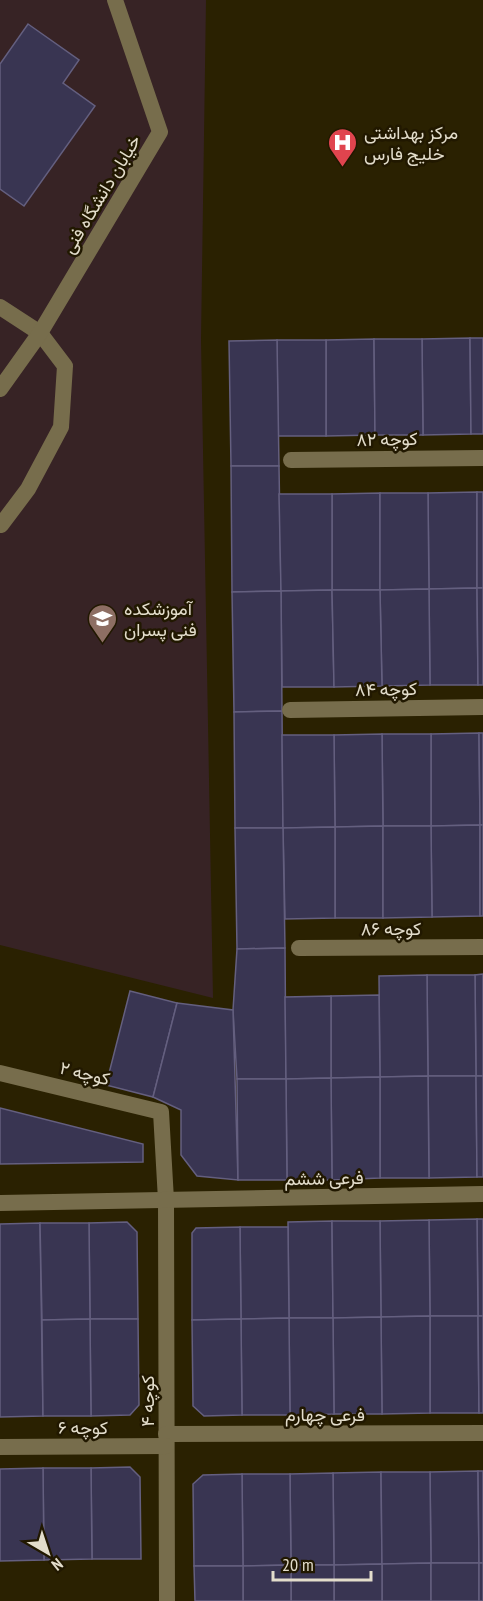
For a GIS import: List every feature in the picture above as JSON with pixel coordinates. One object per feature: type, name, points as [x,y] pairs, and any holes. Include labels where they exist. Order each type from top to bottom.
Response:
[{"type":"street","name":"خیابان دانشگاه فنی","points":[[0,389],[40,333],[160,132],[115,0]]},
{"type":"street","points":[[0,307],[40,333],[65,366],[61,427],[28,489],[1,525]]},
{"type":"street","name":"کوچه ۸۲","points":[[291,459],[483,458]]},
{"type":"street","name":"کوچه ۸۴","points":[[290,710],[483,707]]},
{"type":"street","name":"کوچه ۸۶","points":[[299,948],[483,947]]},
{"type":"street","name":"کوچه ۲","points":[[0,1073],[161,1112]]},
{"type":"street","name":"کوچه ۴","points":[[161,1112],[166,1200],[167,1601]]},
{"type":"street","name":"فرعی ششم","points":[[166,1200],[483,1194]]},
{"type":"street","points":[[0,1203],[166,1200]]},
{"type":"street","name":"فرعی چهارم","points":[[166,1440],[483,1433]]},
{"type":"street","name":"کوچه ۶","points":[[0,1447],[166,1440]]},
{"type":"shaded area","name":"آموزشکده فنی پسران","points":[[0,0],[206,0],[201,340],[213,998],[0,945]]},
{"type":"building","points":[[28,24],[79,60],[63,83],[95,106],[24,206],[0,189],[0,64]]},
{"type":"building","points":[[470,338],[471,434],[423,435],[422,339]]},
{"type":"building","points":[[470,338],[483,338],[483,434],[471,434]]},
{"type":"building","points":[[374,339],[375,435],[326,436],[326,340]]},
{"type":"building","points":[[374,339],[422,339],[423,435],[375,435]]},
{"type":"building","points":[[277,340],[326,340],[326,436],[278,436]]},
{"type":"building","points":[[277,340],[279,466],[231,466],[229,341]]},
{"type":"building","points":[[231,466],[279,466],[281,591],[232,592]]},
{"type":"building","points":[[477,492],[477,588],[429,589],[428,493]]},
{"type":"building","points":[[477,492],[483,492],[483,588],[477,588]]},
{"type":"building","points":[[380,493],[380,590],[332,590],[332,494]]},
{"type":"building","points":[[380,493],[428,493],[429,589],[380,590]]},
{"type":"building","points":[[279,494],[332,494],[332,590],[281,591]]},
{"type":"building","points":[[477,588],[478,685],[430,685],[429,589]]},
{"type":"building","points":[[477,588],[483,588],[483,685],[478,685]]},
{"type":"building","points":[[429,589],[430,685],[382,686],[380,590]]},
{"type":"building","points":[[332,590],[334,687],[282,687],[281,591]]},
{"type":"building","points":[[332,590],[380,590],[382,686],[334,687]]},
{"type":"building","points":[[281,591],[282,711],[234,712],[232,592]]},
{"type":"building","points":[[282,711],[283,828],[235,828],[234,712]]},
{"type":"building","points":[[479,733],[480,825],[431,826],[431,734]]},
{"type":"building","points":[[479,733],[483,733],[483,825],[480,825]]},
{"type":"building","points":[[382,734],[431,734],[431,826],[383,826]]},
{"type":"building","points":[[382,734],[383,826],[335,827],[334,735]]},
{"type":"building","points":[[282,735],[334,735],[335,827],[283,828]]},
{"type":"building","points":[[480,825],[480,916],[432,917],[431,826]]},
{"type":"building","points":[[480,825],[483,825],[483,916],[480,916]]},
{"type":"building","points":[[383,826],[383,918],[335,918],[335,827]]},
{"type":"building","points":[[383,826],[431,826],[432,917],[383,918]]},
{"type":"building","points":[[335,827],[335,918],[285,919],[283,828]]},
{"type":"building","points":[[235,828],[283,828],[285,948],[237,949]]},
{"type":"building","points":[[285,948],[286,1079],[237,1079],[233,1010],[237,949]]},
{"type":"building","points":[[483,974],[483,1076],[476,1076],[475,975]]},
{"type":"building","points":[[427,975],[475,975],[476,1076],[428,1076]]},
{"type":"building","points":[[427,975],[428,1076],[380,1077],[379,976]]},
{"type":"building","points":[[130,991],[177,1003],[153,1097],[106,1085]]},
{"type":"building","points":[[379,995],[380,1077],[331,1078],[331,996]]},
{"type":"building","points":[[331,996],[331,1078],[286,1079],[285,997]]},
{"type":"building","points":[[177,1003],[233,1010],[238,1180],[197,1176],[181,1155],[181,1110],[153,1097]]},
{"type":"building","points":[[428,1076],[476,1076],[477,1177],[429,1178]]},
{"type":"building","points":[[428,1076],[429,1178],[380,1178],[380,1077]]},
{"type":"building","points":[[476,1076],[483,1076],[483,1177],[477,1177]]},
{"type":"building","points":[[380,1077],[380,1178],[332,1180],[331,1078]]},
{"type":"building","points":[[331,1078],[332,1180],[287,1180],[286,1079]]},
{"type":"building","points":[[237,1079],[286,1079],[287,1180],[238,1180]]},
{"type":"building","points":[[0,1108],[143,1144],[143,1162],[0,1164]]},
{"type":"building","points":[[477,1219],[483,1219],[483,1316],[478,1316]]},
{"type":"building","points":[[477,1219],[478,1316],[430,1316],[429,1220]]},
{"type":"building","points":[[429,1220],[430,1316],[381,1317],[380,1221]]},
{"type":"building","points":[[332,1221],[333,1318],[289,1318],[288,1222]]},
{"type":"building","points":[[332,1221],[380,1221],[381,1317],[333,1318]]},
{"type":"building","points":[[127,1222],[137,1232],[138,1319],[90,1319],[89,1223]]},
{"type":"building","points":[[40,1223],[43,1416],[0,1417],[0,1224]]},
{"type":"building","points":[[40,1223],[89,1223],[90,1319],[42,1320]]},
{"type":"building","points":[[240,1227],[288,1227],[289,1318],[241,1319]]},
{"type":"building","points":[[240,1227],[241,1319],[192,1320],[192,1233],[196,1228]]},
{"type":"building","points":[[430,1316],[478,1316],[479,1413],[430,1413]]},
{"type":"building","points":[[430,1316],[430,1413],[382,1414],[381,1317]]},
{"type":"building","points":[[478,1316],[483,1316],[483,1413],[479,1413]]},
{"type":"building","points":[[381,1317],[382,1414],[334,1414],[333,1318]]},
{"type":"building","points":[[289,1318],[333,1318],[334,1414],[290,1415]]},
{"type":"building","points":[[289,1318],[290,1415],[242,1415],[241,1319]]},
{"type":"building","points":[[90,1319],[138,1319],[139,1405],[130,1415],[91,1416]]},
{"type":"building","points":[[90,1319],[91,1416],[43,1416],[42,1320]]},
{"type":"building","points":[[241,1319],[242,1415],[204,1416],[193,1406],[192,1320]]},
{"type":"building","points":[[130,1467],[140,1477],[141,1559],[92,1559],[91,1468]]},
{"type":"building","points":[[43,1468],[91,1468],[92,1559],[44,1560]]},
{"type":"building","points":[[43,1468],[44,1560],[0,1561],[0,1469]]},
{"type":"building","points":[[478,1471],[479,1563],[431,1563],[430,1472]]},
{"type":"building","points":[[478,1471],[483,1471],[483,1563],[479,1563]]},
{"type":"building","points":[[381,1472],[382,1564],[334,1565],[333,1473]]},
{"type":"building","points":[[381,1472],[430,1472],[431,1563],[382,1564]]},
{"type":"building","points":[[333,1473],[334,1565],[291,1565],[290,1474]]},
{"type":"building","points":[[242,1474],[290,1474],[291,1565],[243,1566]]},
{"type":"building","points":[[242,1474],[243,1566],[194,1566],[193,1484],[203,1475]]},
{"type":"building","points":[[431,1563],[431,1601],[382,1601],[382,1564]]},
{"type":"building","points":[[431,1563],[479,1563],[479,1601],[431,1601]]},
{"type":"building","points":[[479,1563],[483,1563],[483,1601],[479,1601]]},
{"type":"building","points":[[382,1564],[382,1601],[334,1601],[334,1565]]},
{"type":"building","points":[[291,1565],[334,1565],[334,1601],[291,1601]]},
{"type":"building","points":[[291,1565],[291,1601],[243,1601],[243,1566]]},
{"type":"building","points":[[194,1566],[243,1566],[243,1601],[195,1601]]},
{"type":"place","name":"مرکز بهداشتی خلیج فارس","points":[[343,168]]},
{"type":"place","name":"آموزشکده فنی پسران","points":[[103,644]]}]
